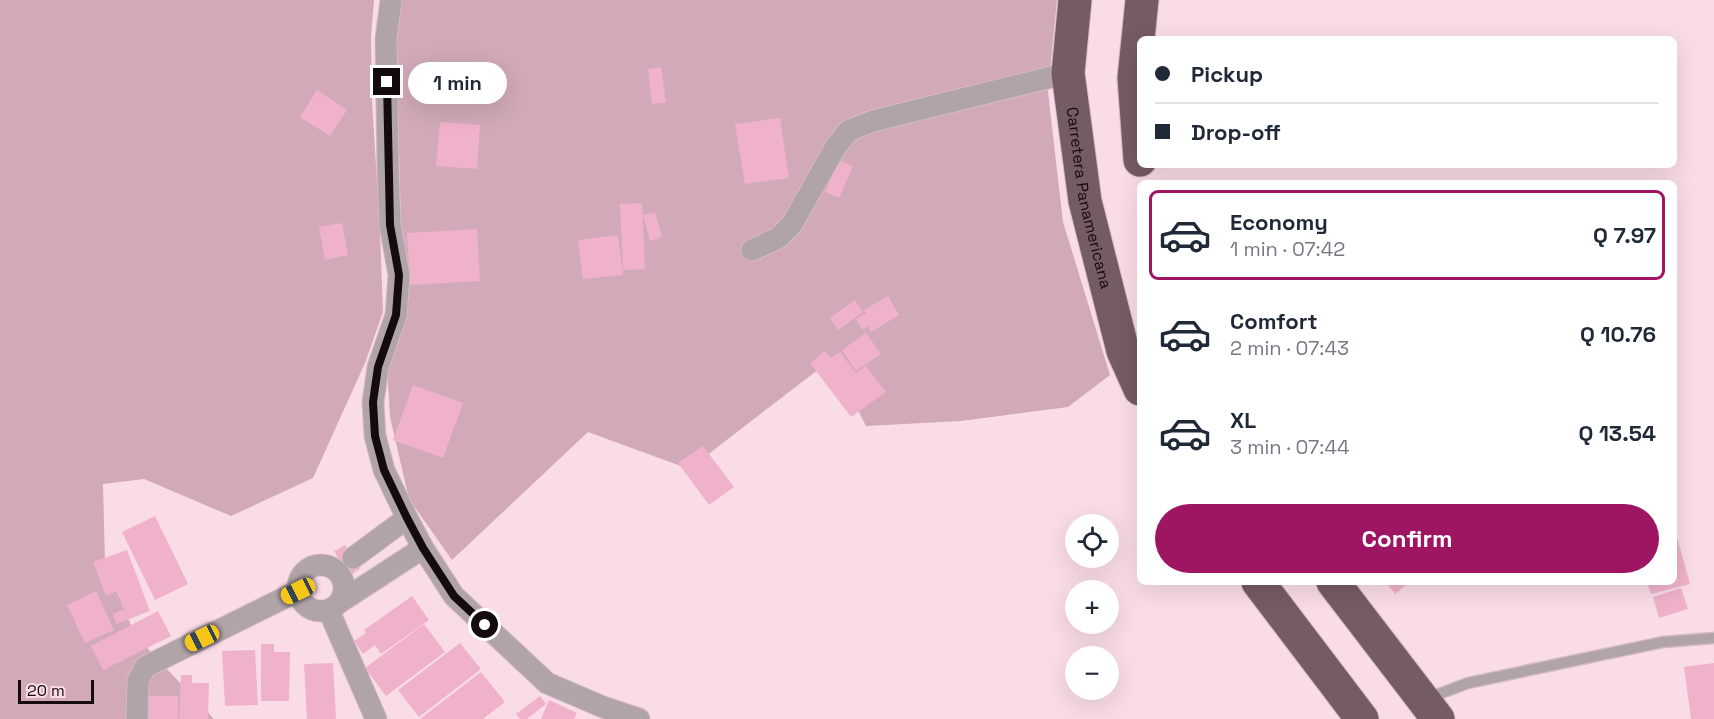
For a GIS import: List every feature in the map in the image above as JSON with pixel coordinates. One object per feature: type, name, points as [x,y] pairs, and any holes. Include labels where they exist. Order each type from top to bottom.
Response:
[{"type":"highway","name":"Carretera Panamericana","points":[[1076,0],[1068,73],[1085,201],[1123,351],[1137,382]]},
{"type":"highway","points":[[1138,36],[1142,0]]},
{"type":"highway","points":[[1137,49],[1134,78],[1137,119]]},
{"type":"highway","points":[[1260,585],[1362,719]]},
{"type":"highway","points":[[1335,585],[1430,710]]},
{"type":"street","points":[[391,0],[386,39],[388,171],[390,225],[399,275],[396,315],[378,367],[373,402],[375,436],[384,470],[423,548],[454,596],[547,683],[603,707],[639,719]]},
{"type":"street","points":[[752,250],[778,237],[792,224],[848,130],[873,121],[1068,73]]},
{"type":"street","points":[[407,518],[344,565],[310,568],[300,578],[298,591],[304,604],[315,611],[335,606],[423,548]]},
{"type":"street","points":[[335,606],[345,591],[344,565]]},
{"type":"street","points":[[137,719],[138,681],[145,667],[298,591]]},
{"type":"street","points":[[335,606],[376,719]]},
{"type":"lane","points":[[1430,710],[1468,683],[1663,642],[1714,638]]},
{"type":"shaded area","points":[[0,0],[374,0],[371,36],[372,100],[383,312],[365,363],[313,478],[231,516],[144,479],[103,484],[105,563],[135,635],[214,719],[0,719]]},
{"type":"shaded area","points":[[397,0],[1057,0],[1048,92],[1063,222],[1110,375],[1068,407],[961,421],[866,426],[832,359],[689,469],[588,432],[452,560],[409,499],[390,417],[387,367],[401,227]]},
{"type":"building","points":[[661,67],[666,102],[652,104],[648,69]]},
{"type":"building","points":[[317,90],[347,110],[330,136],[300,117]]},
{"type":"building","points":[[780,118],[789,178],[745,184],[735,124]]},
{"type":"building","points":[[440,122],[480,125],[477,169],[436,166]]},
{"type":"building","points":[[839,160],[853,166],[839,198],[825,192]]},
{"type":"building","points":[[642,203],[645,269],[623,270],[620,204]]},
{"type":"building","points":[[655,212],[662,237],[650,241],[643,215]]},
{"type":"building","points":[[342,223],[348,255],[325,260],[319,227]]},
{"type":"building","points":[[477,229],[480,281],[410,285],[407,233]]},
{"type":"building","points":[[618,235],[623,275],[583,279],[578,240]]},
{"type":"building","points":[[888,296],[899,315],[871,332],[868,326],[862,330],[856,319],[866,313],[864,310]]},
{"type":"building","points":[[855,300],[863,312],[838,330],[830,318]]},
{"type":"building","points":[[866,333],[881,354],[856,371],[842,350]]},
{"type":"building","points":[[825,351],[831,358],[840,352],[856,373],[866,366],[886,392],[851,417],[810,363]]},
{"type":"building","points":[[413,385],[463,403],[443,458],[393,440]]},
{"type":"building","points":[[703,446],[734,487],[709,505],[678,463]]},
{"type":"building","points":[[155,516],[188,584],[155,600],[122,532]]},
{"type":"building","points":[[1677,537],[1690,584],[1651,594],[1648,585],[1677,585]]},
{"type":"building","points":[[345,545],[360,569],[349,576],[334,551]]},
{"type":"building","points":[[127,550],[150,611],[116,624],[113,614],[124,609],[117,591],[106,596],[93,562]]},
{"type":"building","points":[[1388,585],[1406,585],[1395,594]]},
{"type":"building","points":[[1681,588],[1688,609],[1659,618],[1653,597]]},
{"type":"building","points":[[96,591],[114,630],[85,643],[67,605]]},
{"type":"building","points":[[412,596],[429,620],[381,654],[375,645],[363,654],[354,641],[366,633],[364,630]]},
{"type":"building","points":[[158,611],[171,636],[103,670],[91,646]]},
{"type":"building","points":[[424,624],[445,652],[386,696],[365,668]]},
{"type":"building","points":[[460,643],[481,669],[419,717],[398,690]]},
{"type":"building","points":[[261,644],[274,644],[274,652],[290,652],[289,701],[261,701]]},
{"type":"building","points":[[255,650],[258,705],[225,706],[222,651]]},
{"type":"building","points":[[333,663],[336,719],[307,719],[304,664]]},
{"type":"building","points":[[1714,663],[1714,719],[1691,719],[1684,667]]},
{"type":"building","points":[[481,672],[505,702],[483,719],[420,719]]},
{"type":"building","points":[[181,675],[192,675],[192,683],[209,683],[208,719],[179,719]]},
{"type":"building","points":[[145,696],[178,696],[178,719],[145,719]]},
{"type":"building","points":[[540,696],[546,704],[527,719],[520,719],[516,714]]},
{"type":"building","points":[[549,700],[577,713],[574,719],[541,719]]},
{"type":"route","points":[[387,82],[390,225],[399,275],[396,315],[378,367],[373,402],[375,436],[384,470],[423,548],[454,596],[485,625]]}]
